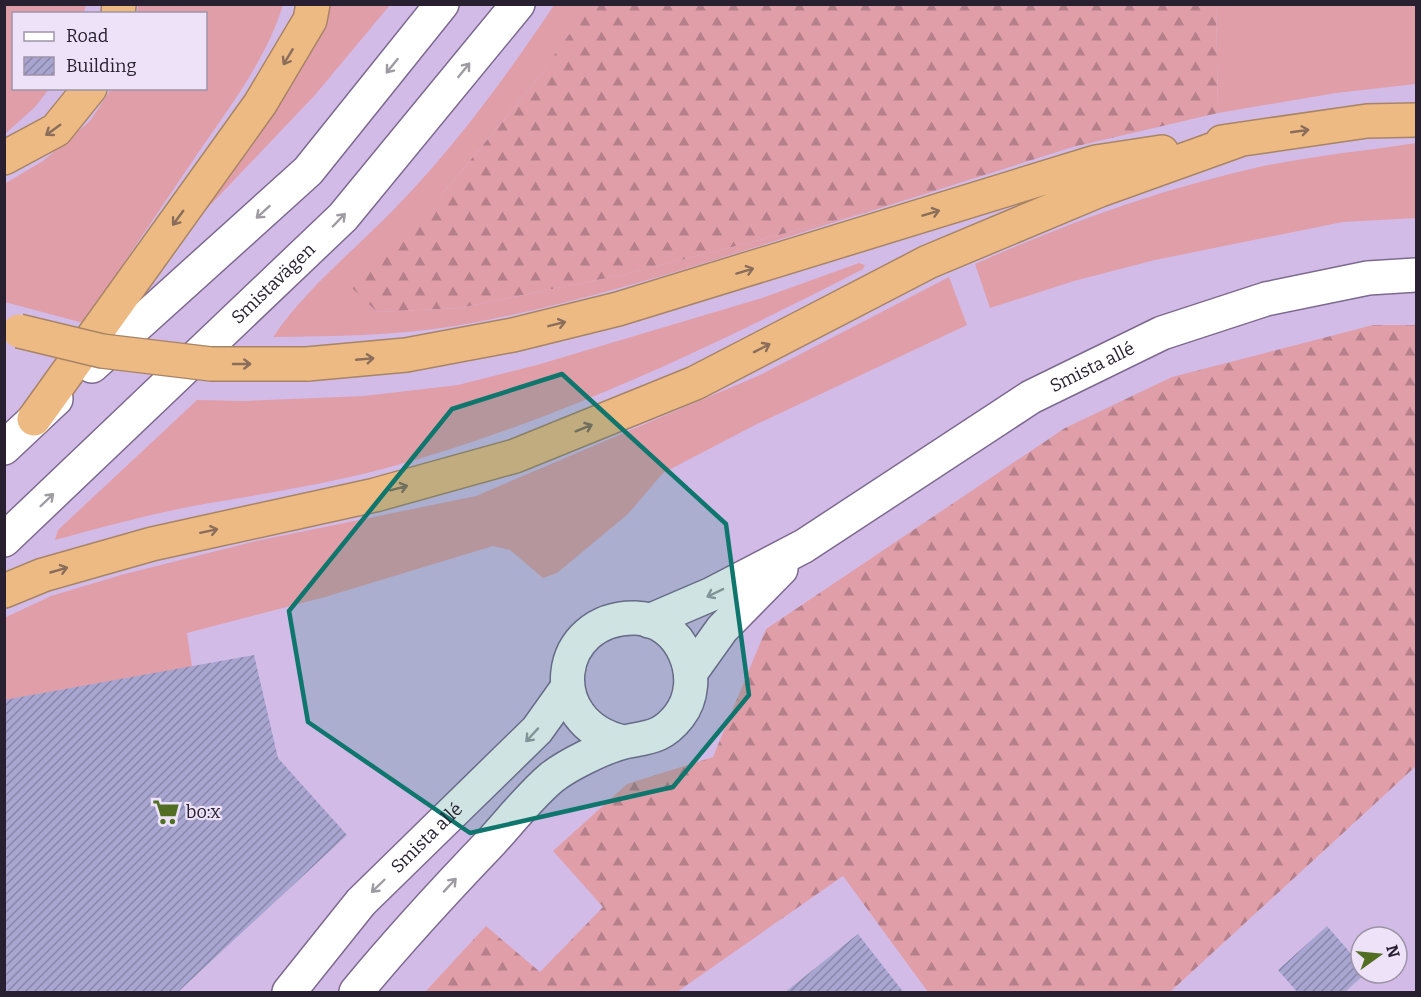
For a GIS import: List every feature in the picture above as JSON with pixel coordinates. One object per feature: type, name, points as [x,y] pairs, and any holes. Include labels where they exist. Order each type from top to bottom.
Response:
[{"type":"highway","points":[[34,419],[260,104],[310,20],[313,4]]},
{"type":"highway","points":[[4,158],[56,130],[88,90]]},
{"type":"highway","points":[[12,329],[102,351],[211,364],[307,364],[406,355],[513,335],[640,302],[1096,162],[1367,121],[1416,120]]},
{"type":"highway","points":[[4,591],[43,575],[152,544],[375,495],[515,456],[695,383],[928,262],[1100,190],[1242,139]]},
{"type":"street","points":[[4,447],[308,171],[442,4]]},
{"type":"street","name":"Smistavägen","points":[[4,540],[343,217],[518,4]]},
{"type":"street","name":"Smista allé","points":[[623,742],[608,739],[588,728],[573,708],[567,688],[569,663],[579,644],[596,628],[615,619],[649,621],[712,594],[804,546],[1031,397],[1162,333],[1266,299],[1368,278],[1416,275]]},
{"type":"street","name":"Smista allé","points":[[356,993],[411,926],[552,778],[595,753],[623,742],[645,740],[664,732],[680,715],[689,696],[692,671],[722,629],[804,546]]},
{"type":"street","points":[[649,621],[668,631],[683,648],[692,671]]},
{"type":"street","name":"Smista allé","points":[[289,993],[361,902],[537,730],[567,688]]},
{"type":"highlighted area","points":[[562,374],[726,524],[749,695],[673,787],[470,833],[308,722],[289,611],[452,409]]},
{"type":"green space","points":[[591,4],[1216,5],[1218,113],[1073,147],[868,212],[626,274],[459,308],[377,312],[352,288],[448,187],[532,86]]},
{"type":"green space","points":[[5,5],[86,5],[84,12],[12,12],[12,90],[48,90],[35,107],[5,134]]},
{"type":"green space","points":[[138,5],[283,5],[267,45],[246,83],[83,323],[5,302],[4,184],[43,161],[90,121],[110,90],[207,90],[207,12],[137,12]]},
{"type":"green space","points":[[326,5],[390,5],[315,95],[179,238]]},
{"type":"green space","points":[[554,5],[591,5],[532,86],[448,187],[353,288],[377,312],[459,308],[626,274],[868,212],[612,290],[507,316],[410,332],[273,337],[317,284],[399,204],[441,157],[519,57]]},
{"type":"green space","points":[[1216,5],[1416,5],[1416,84],[1336,93],[1218,113]]},
{"type":"green space","points":[[1416,143],[1416,218],[1343,222],[1155,260],[1074,281],[990,308],[975,264],[1115,208],[1222,176],[1278,163]]},
{"type":"green space","points":[[859,263],[865,265],[863,269],[688,355],[568,407],[507,430],[383,469],[297,488],[171,511],[55,540],[58,530],[197,400],[243,401],[364,396],[458,385],[537,365],[762,298]]},
{"type":"green space","points":[[949,277],[967,325],[757,424],[663,473],[628,514],[557,573],[543,578],[510,550],[493,546],[325,597],[187,633],[192,667],[5,700],[4,618],[51,596],[121,575],[256,541],[476,496],[760,375]]},
{"type":"green space","points":[[1373,325],[1416,325],[1416,766],[1170,992],[928,992],[843,876],[677,992],[425,992],[486,926],[540,972],[603,907],[553,851],[627,784],[713,757],[766,629],[1065,428],[1172,377]]},
{"type":"building","name":"bo:x","points":[[254,655],[278,758],[347,835],[177,993],[4,993],[4,700]]},
{"type":"building","points":[[1327,926],[1349,951],[1349,985],[1353,985],[1344,993],[1298,993],[1278,970]]},
{"type":"building","points":[[858,934],[904,993],[784,993]]},
{"type":"place","name":"bo:x","points":[[166,812]]}]
